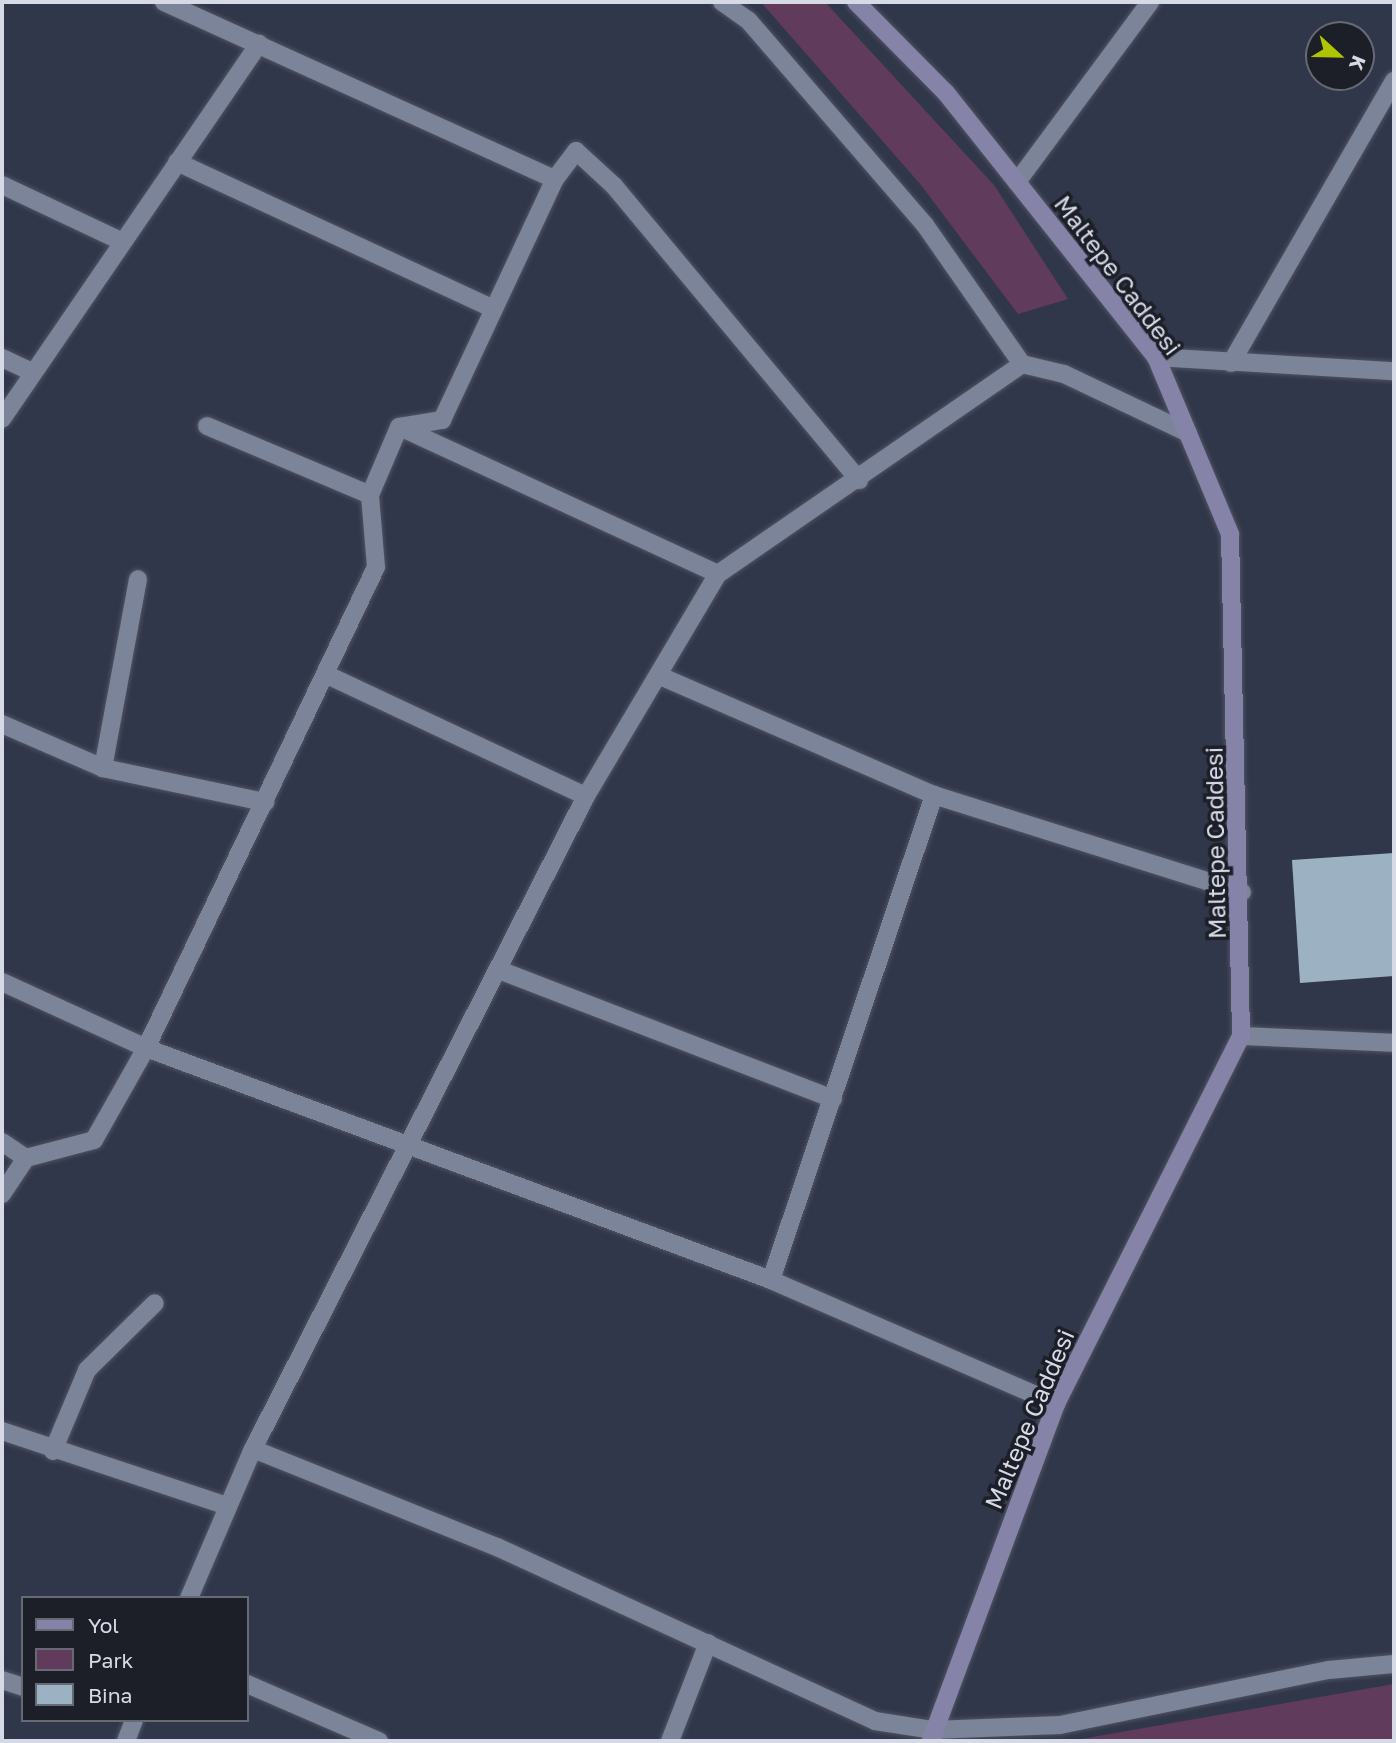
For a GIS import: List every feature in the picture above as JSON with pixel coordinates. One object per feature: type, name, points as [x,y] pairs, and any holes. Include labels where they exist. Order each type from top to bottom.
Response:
[{"type":"street","points":[[164,2],[555,178]]},
{"type":"street","points":[[722,2],[748,20],[925,225],[1022,364],[1064,374],[1188,433]]},
{"type":"street","name":"Maltepe Caddesi","points":[[856,2],[946,93],[1156,357],[1230,534],[1242,892],[1241,1036],[1056,1404],[932,1736]]},
{"type":"street","points":[[1017,182],[1150,2]]},
{"type":"street","points":[[2,419],[30,371],[260,44]]},
{"type":"street","points":[[1231,363],[1394,81]]},
{"type":"street","points":[[399,427],[442,421],[555,178],[576,151],[614,186],[859,480]]},
{"type":"street","points":[[177,162],[494,309]]},
{"type":"street","points":[[2,185],[121,241]]},
{"type":"street","points":[[1156,357],[1394,371]]},
{"type":"street","points":[[2,358],[30,371]]},
{"type":"street","points":[[190,1596],[225,1505],[412,1144],[586,796],[660,676],[718,574],[859,480],[1022,364]]},
{"type":"street","points":[[206,426],[370,495]]},
{"type":"street","points":[[2,1194],[26,1158],[94,1140],[146,1048],[376,567],[370,495],[399,427]]},
{"type":"street","points":[[399,427],[718,574]]},
{"type":"street","points":[[103,768],[138,579]]},
{"type":"street","points":[[325,674],[586,796]]},
{"type":"street","points":[[660,676],[934,795],[1242,892]]},
{"type":"street","points":[[2,724],[103,768],[265,802]]},
{"type":"street","points":[[771,1280],[934,795]]},
{"type":"street","points":[[499,970],[833,1099]]},
{"type":"street","points":[[2,982],[146,1048],[412,1144],[771,1280],[1056,1404]]},
{"type":"street","points":[[1241,1036],[1394,1043]]},
{"type":"street","points":[[2,1142],[26,1158]]},
{"type":"street","points":[[53,1451],[87,1370],[155,1303]]},
{"type":"street","points":[[2,1431],[53,1451],[225,1505]]},
{"type":"street","points":[[253,1449],[497,1546],[875,1721],[932,1736],[1060,1725],[1329,1670],[1394,1664]]},
{"type":"street","points":[[670,1741],[708,1643]]},
{"type":"street","points":[[2,1680],[21,1686]]},
{"type":"street","points":[[248,1684],[379,1741]]},
{"type":"green space","points":[[761,2],[825,2],[994,185],[1068,299],[1018,314],[921,185]]},
{"type":"green space","points":[[1394,1684],[1394,1741],[1070,1741]]},
{"type":"building","points":[[1394,853],[1394,976],[1300,983],[1292,860]]}]
